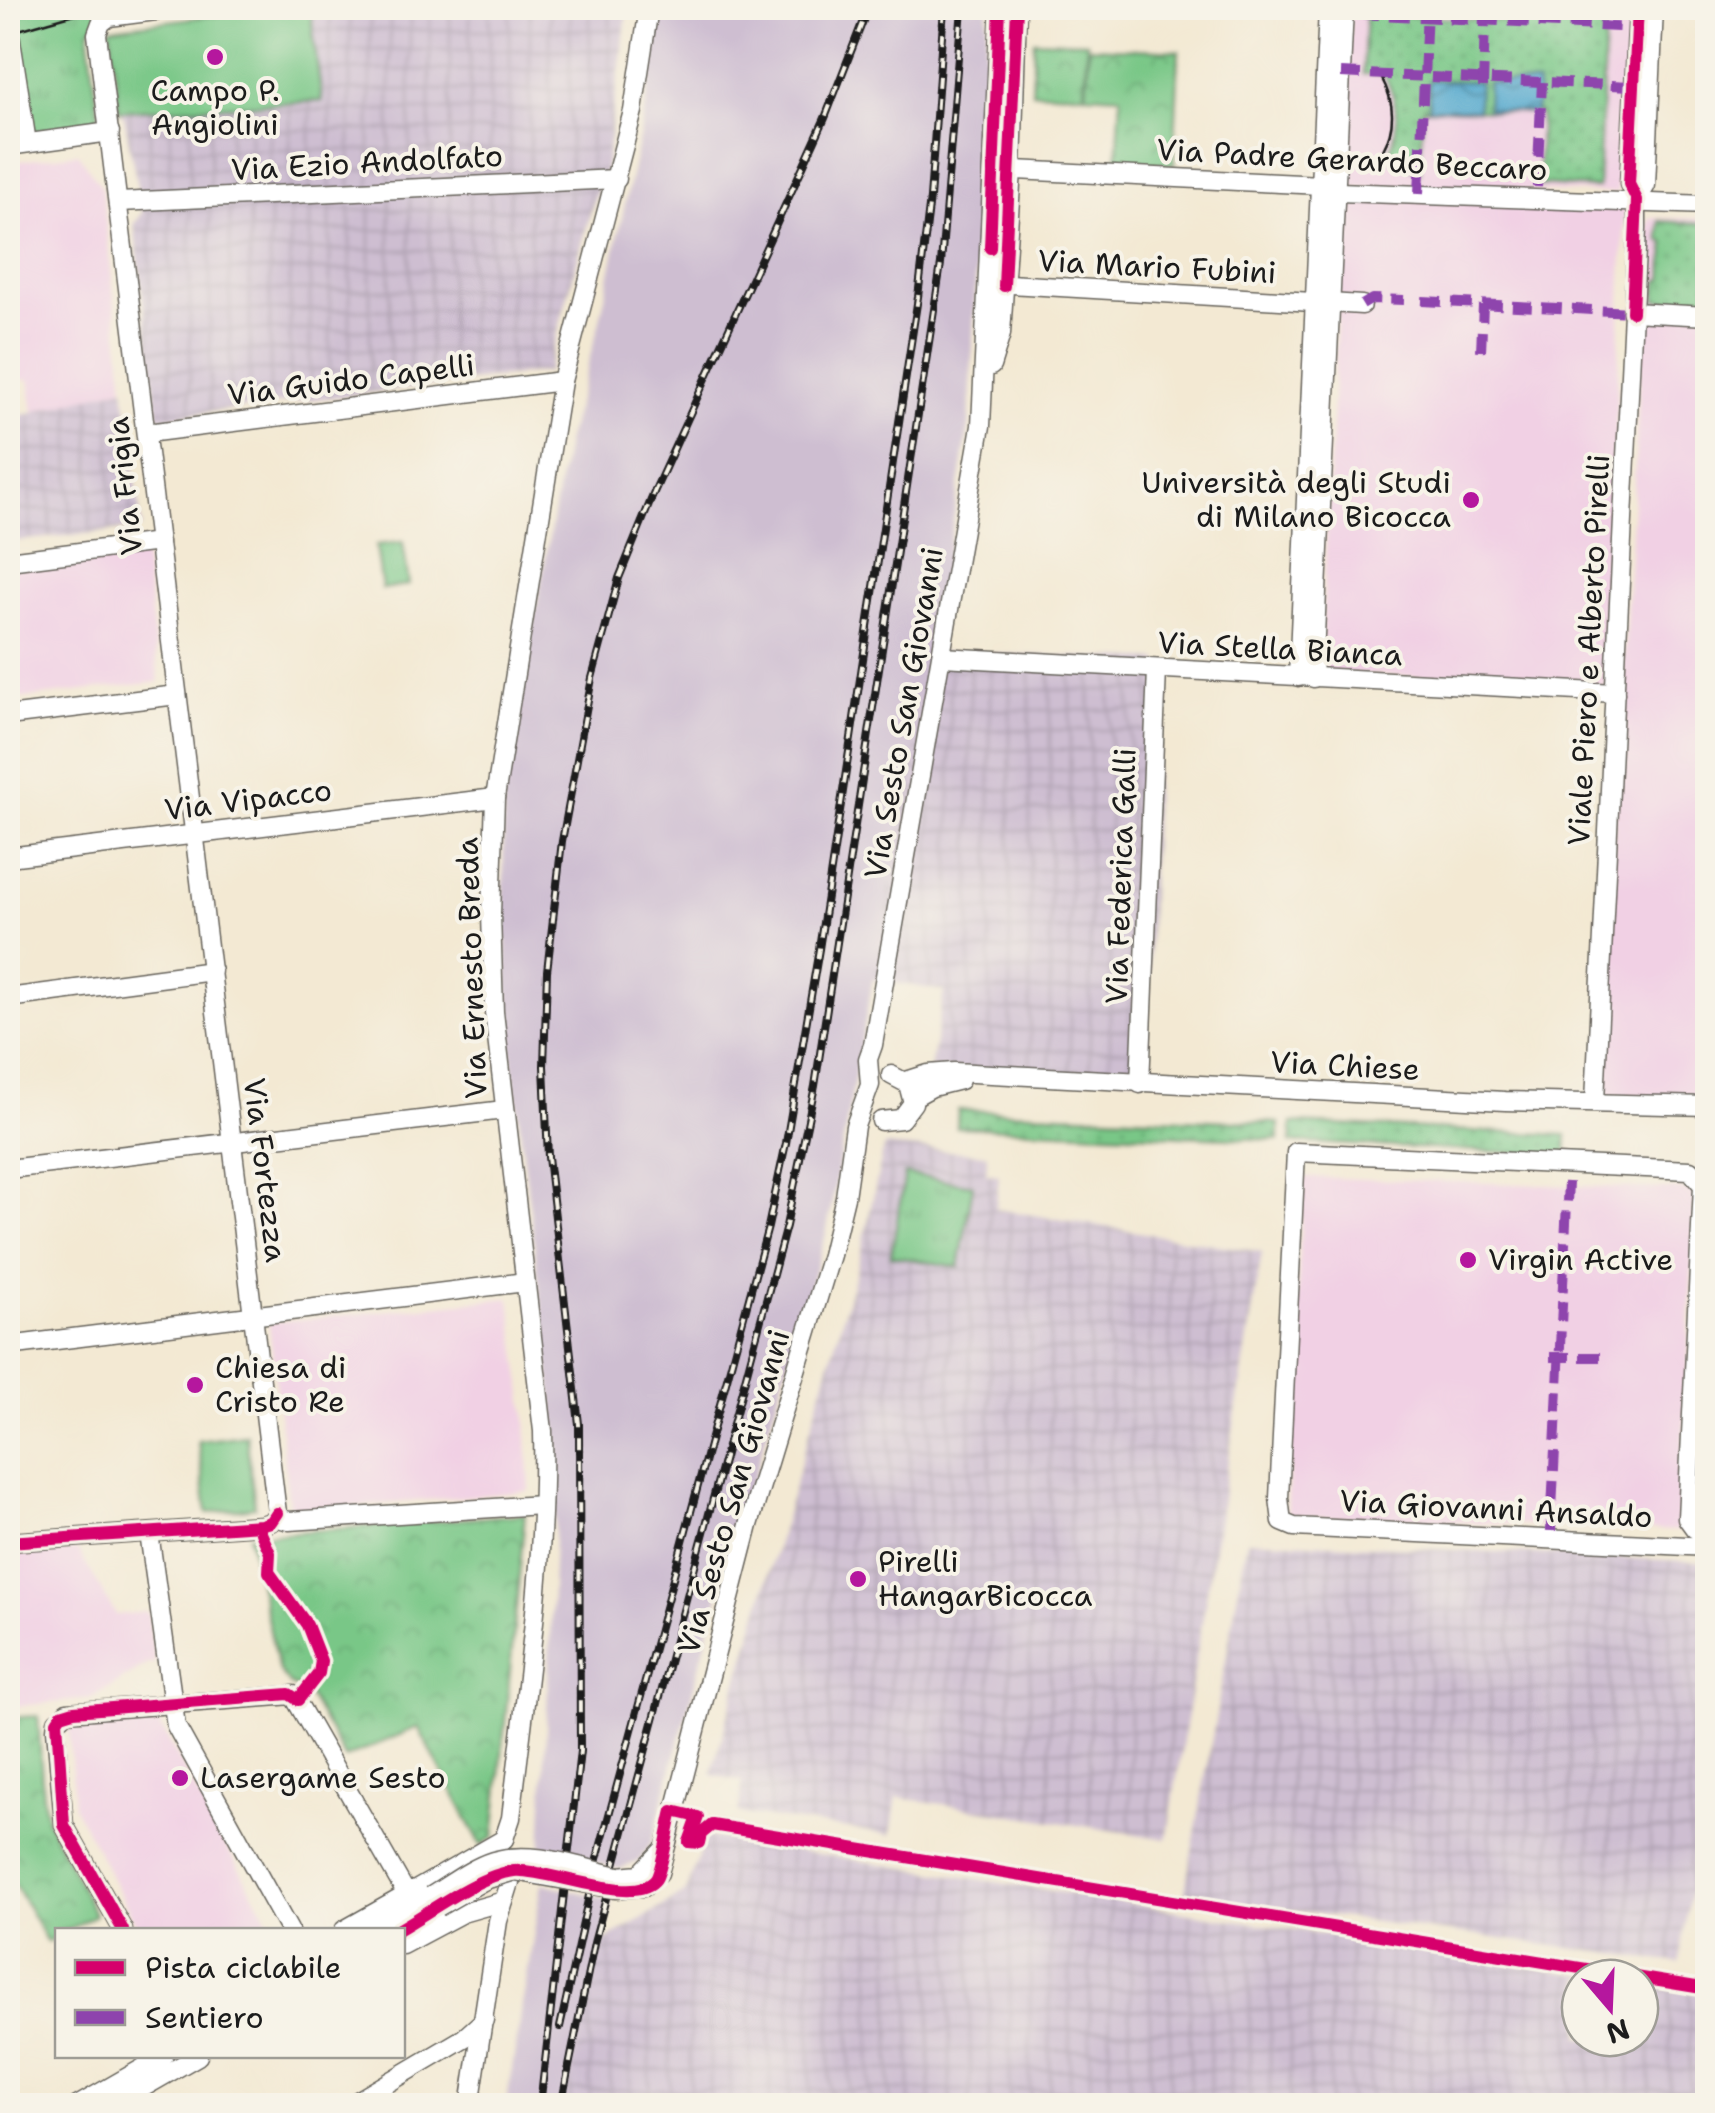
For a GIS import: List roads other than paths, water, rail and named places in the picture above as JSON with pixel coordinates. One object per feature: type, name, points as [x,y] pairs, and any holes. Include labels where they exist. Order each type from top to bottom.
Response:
[{"type":"street","name":"Via Frigia","points":[[179,8],[112,16],[101,23],[98,37],[194,834]]},
{"type":"street","name":"Via Ernesto Breda","points":[[405,1891],[414,1891],[510,1844],[534,1618],[543,1431],[494,1012],[495,798],[562,381],[633,111],[649,8]]},
{"type":"street","name":"Via Sesto San Giovanni","points":[[983,390],[1001,334],[1004,286],[1000,8]]},
{"type":"street","name":"Via Sesto San Giovanni","points":[[434,1901],[514,1871],[617,1882],[644,1872],[663,1850],[750,1524],[832,1255],[858,1116],[868,1094],[867,1066],[980,426],[990,268],[1017,8]]},
{"type":"street","points":[[1328,8],[1330,189]]},
{"type":"street","points":[[1305,678],[1330,189],[1344,8]]},
{"type":"street","name":"Viale Piero e Alberto Pirelli","points":[[1638,8],[1629,184],[1638,200]]},
{"type":"street","name":"Viale Piero e Alberto Pirelli","points":[[1595,1101],[1638,200],[1646,188],[1654,8]]},
{"type":"street","points":[[9,26],[27,143]]},
{"type":"street","points":[[8,146],[110,132]]},
{"type":"street","name":"Via Padre Gerardo Beccaro","points":[[1002,170],[1708,205]]},
{"type":"street","name":"Via Ezio Andolfato","points":[[119,202],[617,179]]},
{"type":"street","name":"Via Mario Fubini","points":[[990,268],[995,284],[1004,286],[1362,305]]},
{"type":"street","points":[[1632,312],[1708,316]]},
{"type":"street","name":"Via Guido Capelli","points":[[147,433],[562,381]]},
{"type":"street","points":[[8,561],[159,542]]},
{"type":"street","name":"Via Stella Bianca","points":[[942,657],[1615,693]]},
{"type":"street","name":"Via Federica Galli","points":[[1140,1084],[1157,670]]},
{"type":"street","points":[[8,716],[177,695]]},
{"type":"street","name":"Via Vipacco","points":[[8,857],[495,798]]},
{"type":"street","name":"Via Fortezza","points":[[194,834],[277,1512]]},
{"type":"street","points":[[8,998],[212,971]]},
{"type":"street","points":[[873,1045],[903,1084]]},
{"type":"street","name":"Via Chiese","points":[[881,1121],[904,1118],[911,1109],[903,1084],[932,1087],[981,1076],[1518,1102],[1708,1106]]},
{"type":"street","points":[[854,1148],[866,1131],[881,1121],[872,1114],[868,1094],[879,1077],[903,1084]]},
{"type":"street","points":[[8,1169],[504,1110]]},
{"type":"street","name":"Via Giovanni Ansaldo","points":[[1688,1518],[1703,1185],[1690,1170],[1296,1152],[1278,1498],[1282,1522],[1294,1527],[1708,1547]]},
{"type":"street","points":[[8,1346],[525,1282]]},
{"type":"street","points":[[8,1542],[260,1525],[271,1522],[277,1512],[289,1521],[542,1504]]},
{"type":"street","points":[[1688,1518],[1695,1529],[1708,1533]]},
{"type":"street","points":[[1670,1546],[1683,1536],[1688,1518]]},
{"type":"street","points":[[149,1533],[179,1734],[288,1928]]},
{"type":"street","points":[[122,1928],[64,1824],[57,1721],[67,1712],[289,1694],[298,1700],[405,1891],[401,1898],[348,1928]]},
{"type":"street","points":[[470,2106],[501,1902],[511,1879]]},
{"type":"street","points":[[374,1928],[434,1901]]},
{"type":"street","points":[[400,1928],[434,1901]]},
{"type":"street","points":[[405,1943],[462,1913],[501,1902]]},
{"type":"street","points":[[349,2106],[472,2033],[484,2020]]},
{"type":"street","points":[[440,2051],[467,2050],[476,2068]]},
{"type":"street","points":[[111,2106],[126,2087],[162,2058]]},
{"type":"street","points":[[77,2106],[191,2058]]},
{"type":"water","points":[[1429,80],[1479,82],[1478,110],[1429,108]]},
{"type":"water","points":[[1488,82],[1538,84],[1536,113],[1487,110]]},
{"type":"tram line","points":[[8,33],[96,8]]},
{"type":"tram line","points":[[1381,77],[1392,114],[1382,152]]},
{"type":"railway","points":[[540,2106],[580,1751],[579,1424],[548,1157],[544,1066],[547,971],[562,841],[592,678],[619,578],[655,490],[825,118],[868,8]]},
{"type":"railway","points":[[560,2027],[597,1859],[768,1227],[786,1143],[918,297],[930,198],[944,8]]},
{"type":"railway","points":[[561,2106],[594,1943],[786,1226],[815,1086],[941,264],[962,8]]},
{"type":"place","name":"Campo P. Angiolini","points":[[215,57]]},
{"type":"place","name":"Università degli Studi di Milano Bicocca","points":[[1471,500]]},
{"type":"place","name":"Virgin Active","points":[[1468,1260]]},
{"type":"place","name":"Chiesa di Cristo Re","points":[[195,1385]]},
{"type":"place","name":"Pirelli HangarBicocca","points":[[858,1579]]},
{"type":"place","name":"Lasergame Sesto","points":[[180,1778]]}]
